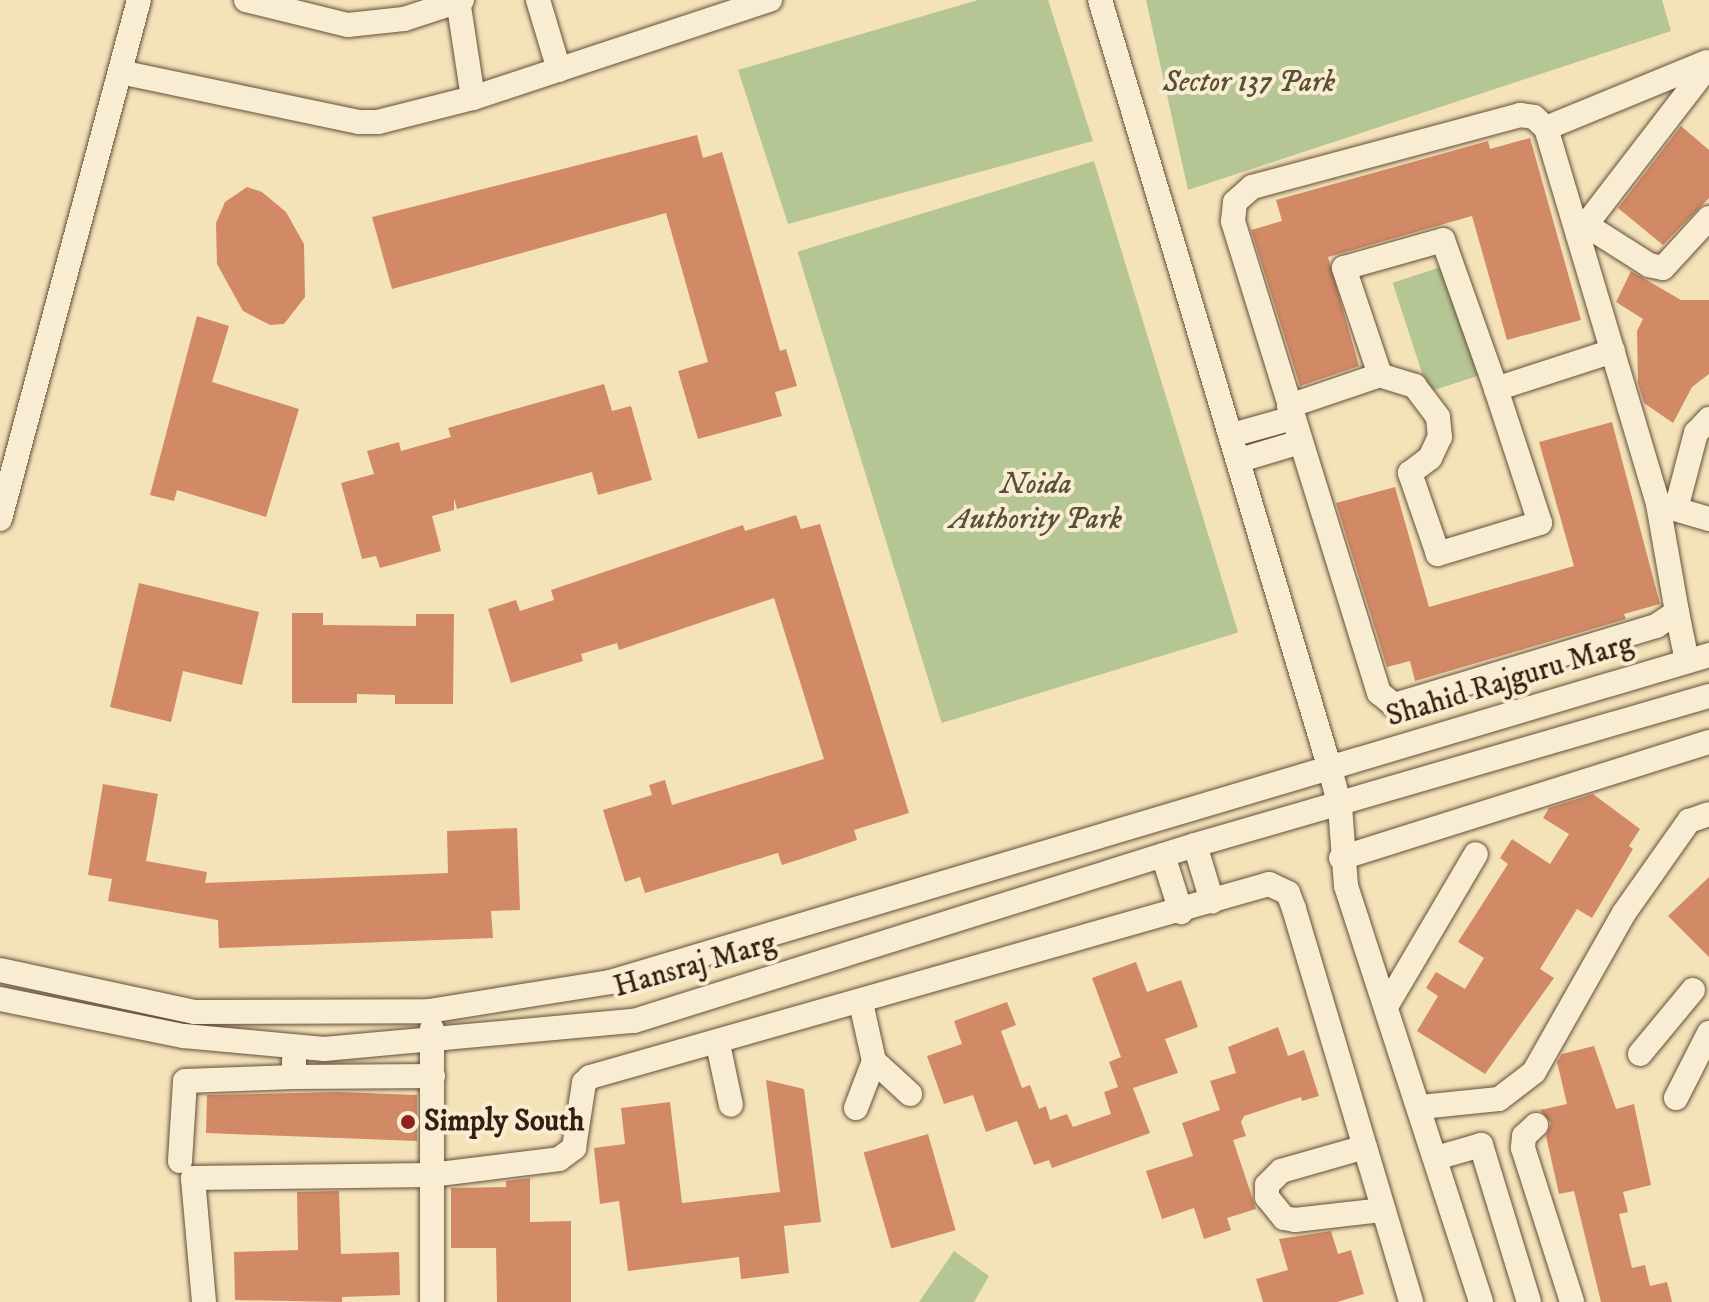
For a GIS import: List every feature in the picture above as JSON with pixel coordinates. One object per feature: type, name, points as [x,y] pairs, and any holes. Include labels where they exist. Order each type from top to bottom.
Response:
[{"type":"street","points":[[0,519],[139,0]]},
{"type":"street","points":[[246,0],[348,25],[404,19],[459,0],[473,98]]},
{"type":"street","points":[[538,0],[559,70]]},
{"type":"street","points":[[120,72],[359,122],[473,98],[770,0]]},
{"type":"street","points":[[1100,0],[1330,769],[1340,806],[1341,858],[1481,1302]]},
{"type":"street","points":[[1546,128],[1709,63]]},
{"type":"street","points":[[1582,230],[1709,63]]},
{"type":"street","points":[[1677,612],[1656,626],[1394,705],[1379,693],[1233,221],[1235,202],[1252,187],[1520,115],[1534,117],[1546,128],[1582,230],[1613,351],[1667,506],[1677,612],[1698,658]]},
{"type":"street","points":[[1582,230],[1649,265],[1663,268],[1709,218]]},
{"type":"street","points":[[1232,435],[1380,375],[1415,386],[1438,417],[1440,437],[1430,458],[1410,473],[1438,554],[1540,523],[1443,240],[1344,268],[1380,375]]},
{"type":"street","points":[[1496,389],[1613,351]]},
{"type":"street","points":[[1667,506],[1696,433],[1709,419]]},
{"type":"street","points":[[1240,460],[1300,442]]},
{"type":"street","points":[[1667,506],[1709,519]]},
{"type":"street","name":"Shahid Rajguru Marg","points":[[1330,769],[1698,658]]},
{"type":"street","points":[[1340,806],[1709,696]]},
{"type":"street","points":[[1341,858],[1709,742]]},
{"type":"street","name":"Hansraj Marg","points":[[0,970],[195,1012],[429,1011],[610,982],[1330,769]]},
{"type":"street","name":"Hansraj Marg","points":[[0,999],[184,1036],[293,1047],[434,1042],[634,1021],[1195,845],[1340,806]]},
{"type":"street","points":[[1421,1107],[1499,1099],[1534,1072],[1624,913],[1689,821],[1709,814]]},
{"type":"street","points":[[1195,845],[1212,901]]},
{"type":"street","points":[[1387,1005],[1476,854]]},
{"type":"street","points":[[1163,855],[1181,912]]},
{"type":"street","points":[[204,1302],[193,1178],[431,1175],[559,1159],[574,1148],[587,1079],[1181,912],[1269,884],[1288,893],[1411,1302]]},
{"type":"street","points":[[1640,1054],[1693,990]]},
{"type":"street","points":[[856,1108],[874,1061],[861,1003]]},
{"type":"street","points":[[429,1011],[434,1042],[432,1302]]},
{"type":"street","points":[[1676,1098],[1709,1033]]},
{"type":"street","points":[[718,1044],[731,1105]]},
{"type":"street","points":[[293,1047],[294,1077]]},
{"type":"street","points":[[874,1061],[910,1094]]},
{"type":"street","points":[[180,1161],[185,1081],[433,1076]]},
{"type":"street","points":[[1536,1125],[1524,1136],[1523,1148],[1572,1302]]},
{"type":"street","points":[[1436,1158],[1481,1145],[1529,1302]]},
{"type":"street","points":[[1365,1147],[1281,1171],[1267,1185],[1267,1197],[1284,1218],[1295,1220],[1383,1210]]},
{"type":"green space","points":[[978,0],[1048,0],[1093,141],[788,224],[738,70]]},
{"type":"green space","name":"Sector 137 Park","points":[[1146,0],[1662,0],[1671,31],[1188,190]]},
{"type":"green space","name":"Noida Authority Park","points":[[1094,161],[1238,632],[942,723],[798,252]]},
{"type":"green space","points":[[1444,266],[1480,375],[1428,392],[1393,283]]},
{"type":"green space","points":[[954,1251],[989,1276],[974,1302],[919,1302]]},
{"type":"building","points":[[1681,126],[1709,150],[1709,198],[1663,245],[1618,208]]},
{"type":"building","points":[[697,135],[703,158],[722,152],[780,351],[786,349],[797,386],[775,392],[782,416],[698,439],[678,371],[708,362],[666,213],[392,289],[372,217]]},
{"type":"building","points":[[1530,138],[1581,320],[1507,340],[1472,216],[1328,257],[1359,366],[1300,386],[1251,230],[1282,221],[1276,200],[1488,141],[1490,149]]},
{"type":"building","points":[[247,187],[262,192],[286,212],[304,244],[305,297],[284,324],[270,325],[243,311],[217,264],[216,223],[225,202]]},
{"type":"building","points":[[1631,271],[1681,300],[1709,300],[1709,374],[1692,387],[1673,423],[1644,403],[1638,383],[1637,331],[1643,319],[1616,302]]},
{"type":"building","points":[[197,316],[229,326],[212,382],[299,409],[266,517],[177,490],[174,501],[150,495]]},
{"type":"building","points":[[604,384],[612,411],[631,406],[652,480],[598,495],[592,472],[457,509],[454,498],[454,510],[432,516],[441,551],[380,568],[376,556],[362,559],[341,483],[374,474],[367,451],[399,442],[401,451],[451,437],[448,428]]},
{"type":"building","points":[[1612,422],[1660,604],[1624,614],[1626,619],[1415,681],[1410,661],[1387,667],[1336,503],[1395,487],[1429,607],[1574,566],[1539,442]]},
{"type":"building","points":[[796,515],[801,529],[820,524],[909,813],[854,830],[857,840],[782,865],[778,853],[645,893],[640,877],[625,882],[603,810],[652,795],[649,785],[665,780],[672,805],[824,759],[774,598],[619,650],[617,643],[581,654],[583,661],[511,683],[488,609],[516,600],[520,611],[554,600],[551,590],[743,525],[745,531]]},
{"type":"building","points":[[139,583],[259,612],[242,685],[183,671],[171,722],[110,707]]},
{"type":"building","points":[[292,613],[323,613],[323,625],[416,626],[416,614],[454,614],[453,704],[395,704],[395,695],[357,694],[357,703],[292,703]]},
{"type":"building","points":[[103,784],[158,794],[146,861],[207,872],[205,883],[448,873],[447,831],[517,828],[520,910],[491,911],[493,938],[219,948],[218,920],[108,901],[112,879],[88,875]]},
{"type":"building","points":[[1593,794],[1640,829],[1629,846],[1633,849],[1592,918],[1577,909],[1540,969],[1554,978],[1485,1074],[1417,1031],[1438,996],[1426,988],[1436,972],[1465,989],[1484,958],[1458,942],[1508,864],[1500,858],[1512,839],[1550,864],[1569,834],[1543,818],[1549,808]]},
{"type":"building","points":[[1709,877],[1709,957],[1668,916]]},
{"type":"building","points":[[1136,962],[1147,992],[1181,980],[1198,1027],[1165,1039],[1178,1073],[1133,1088],[1150,1133],[1052,1168],[1049,1160],[1034,1165],[1017,1121],[986,1132],[973,1095],[944,1104],[927,1056],[962,1044],[954,1021],[1007,1002],[1016,1025],[1001,1031],[1022,1088],[1030,1085],[1039,1109],[1046,1106],[1050,1120],[1067,1114],[1073,1127],[1111,1114],[1104,1092],[1118,1087],[1109,1062],[1121,1057],[1092,978]]},
{"type":"building","points":[[1278,1027],[1288,1056],[1304,1050],[1319,1096],[1302,1101],[1301,1097],[1244,1116],[1241,1122],[1246,1136],[1233,1140],[1256,1209],[1227,1218],[1231,1230],[1204,1239],[1194,1208],[1162,1219],[1146,1171],[1193,1156],[1182,1123],[1220,1110],[1210,1081],[1236,1073],[1228,1047]]},
{"type":"building","points":[[1594,1046],[1616,1109],[1634,1104],[1651,1185],[1623,1192],[1628,1212],[1619,1214],[1632,1268],[1645,1265],[1650,1286],[1667,1282],[1672,1302],[1601,1302],[1574,1191],[1559,1194],[1546,1136],[1551,1123],[1540,1110],[1567,1104],[1557,1062],[1562,1054]]},
{"type":"building","points":[[766,1080],[804,1089],[821,1222],[784,1226],[789,1273],[741,1279],[739,1257],[628,1271],[619,1201],[600,1204],[594,1148],[625,1144],[621,1108],[670,1102],[682,1203],[780,1192]]},
{"type":"building","points":[[339,1092],[417,1095],[417,1141],[206,1133],[207,1095]]},
{"type":"building","points":[[928,1134],[956,1230],[891,1249],[864,1152]]},
{"type":"building","points":[[530,1178],[530,1222],[571,1221],[571,1302],[497,1302],[496,1248],[451,1248],[451,1188],[506,1187],[506,1181]]},
{"type":"building","points":[[339,1191],[341,1254],[399,1252],[400,1295],[342,1297],[342,1302],[235,1300],[234,1252],[298,1250],[297,1192]]},
{"type":"building","points":[[1331,1231],[1338,1254],[1351,1250],[1364,1294],[1337,1302],[1263,1302],[1256,1279],[1288,1270],[1279,1239]]},
{"type":"place","name":"Simply South","points":[[408,1122]]}]
